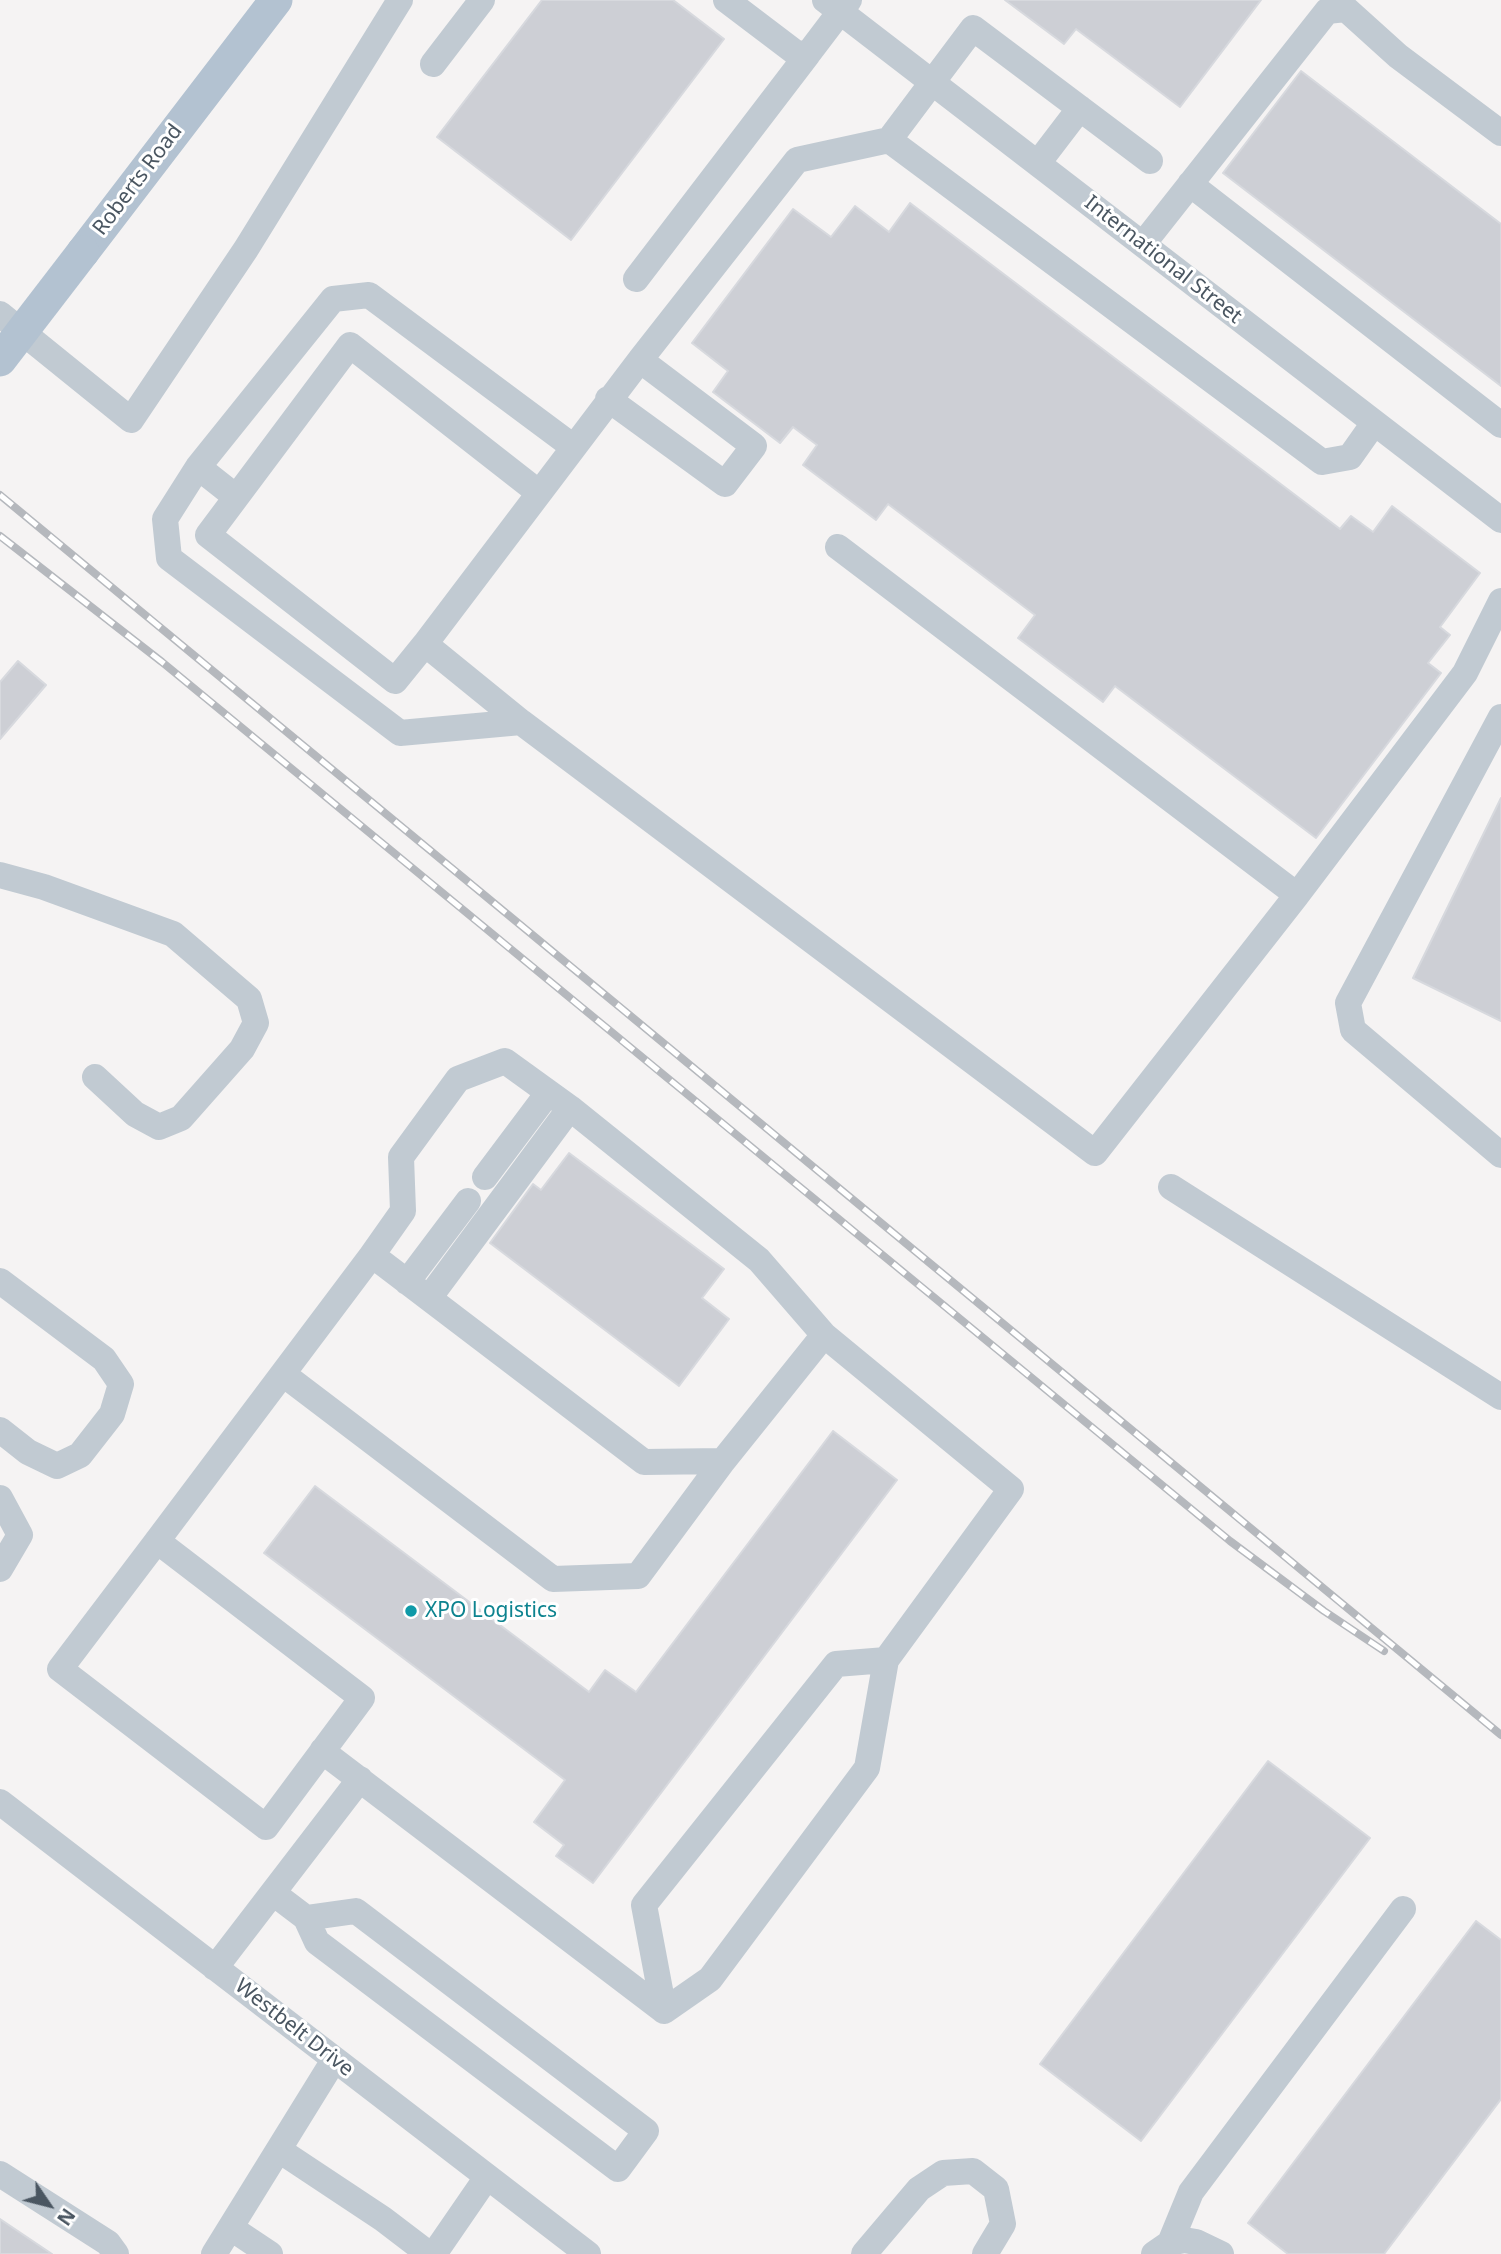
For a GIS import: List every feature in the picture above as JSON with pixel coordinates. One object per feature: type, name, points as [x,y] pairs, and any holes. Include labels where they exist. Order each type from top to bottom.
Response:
[{"type":"main road","name":"Roberts Road","points":[[0,360],[276,0]]},
{"type":"street","points":[[0,314],[131,420],[246,249],[400,0]]},
{"type":"street","points":[[433,64],[482,0]]},
{"type":"street","points":[[726,0],[796,53],[808,54]]},
{"type":"street","points":[[636,279],[808,54],[838,4]]},
{"type":"street","name":"International Street","points":[[838,4],[930,82],[1501,520]]},
{"type":"street","points":[[1143,244],[1327,11],[1346,9],[1398,56],[1501,133]]},
{"type":"street","points":[[538,492],[350,345],[208,535],[395,681],[425,644],[538,492],[572,446],[797,160],[889,139],[973,28],[1150,161]]},
{"type":"street","points":[[1038,163],[1080,108]]},
{"type":"street","points":[[889,139],[1322,462],[1350,457],[1374,423]]},
{"type":"street","points":[[1190,184],[1501,425]]},
{"type":"street","points":[[521,722],[400,733],[169,558],[164,519],[198,467],[333,299],[369,295],[572,446]]},
{"type":"street","points":[[286,356],[322,383]]},
{"type":"street","points":[[608,400],[725,484],[754,446],[640,360]]},
{"type":"street","points":[[198,467],[236,497]]},
{"type":"street","points":[[838,547],[1297,895]]},
{"type":"street","points":[[425,644],[521,722],[1095,1153],[1297,895],[1465,673],[1501,601]]},
{"type":"street","points":[[1501,717],[1348,1003],[1353,1030],[1501,1155]]},
{"type":"street","points":[[0,875],[44,887],[173,934],[249,999],[256,1023],[242,1049],[181,1118],[159,1127],[135,1114],[95,1077]]},
{"type":"street","points":[[157,1541],[362,1698],[266,1827],[60,1669],[403,1211],[401,1157],[458,1079],[505,1061],[570,1108],[759,1260],[824,1335],[1011,1489],[886,1660],[867,1768],[710,1979],[664,2011]]},
{"type":"street","points":[[485,1177],[548,1093]]},
{"type":"street","points":[[429,1298],[570,1108]]},
{"type":"street","points":[[1171,1187],[1501,1396]]},
{"type":"street","points":[[407,1282],[468,1201]]},
{"type":"street","points":[[372,1255],[644,1462],[723,1461]]},
{"type":"street","points":[[0,1281],[104,1359],[121,1384],[112,1414],[80,1455],[57,1466],[28,1452],[0,1430]]},
{"type":"street","points":[[283,1374],[553,1579],[638,1576],[723,1461],[824,1335]]},
{"type":"street","points":[[0,1498],[9,1509],[20,1535],[0,1569]]},
{"type":"street","points":[[664,2011],[644,1905],[836,1664],[886,1660]]},
{"type":"street","points":[[322,1751],[664,2011]]},
{"type":"street","points":[[215,1968],[360,1779]]},
{"type":"street","name":"Westbelt Drive","points":[[0,1802],[588,2254]]},
{"type":"street","points":[[273,1893],[306,1918],[317,1942],[618,2169],[646,2131],[356,1911],[306,1918]]},
{"type":"street","points":[[1162,2248],[1191,2192],[1404,1909]]},
{"type":"street","points":[[214,2254],[334,2060]]},
{"type":"street","points":[[279,2150],[383,2219],[429,2254]]},
{"type":"street","points":[[864,2254],[919,2189],[943,2173],[973,2171],[996,2189],[1003,2224],[985,2254]]},
{"type":"street","points":[[0,2174],[108,2243],[116,2254]]},
{"type":"street","points":[[434,2254],[487,2177]]},
{"type":"street","points":[[231,2228],[270,2254]]},
{"type":"street","points":[[1162,2248],[1196,2242],[1221,2254]]},
{"type":"building","points":[[542,0],[673,0],[724,39],[571,240],[437,137]]},
{"type":"building","points":[[1005,0],[1261,0],[1180,107],[1076,29],[1064,44]]},
{"type":"building","points":[[1301,71],[1501,224],[1501,386],[1223,173]]},
{"type":"building","points":[[910,203],[1340,529],[1351,516],[1373,532],[1392,506],[1480,573],[1440,627],[1450,635],[1428,663],[1441,673],[1316,838],[1115,686],[1103,702],[1018,638],[1035,615],[888,504],[876,520],[803,465],[817,445],[793,427],[780,443],[713,392],[728,371],[692,343],[793,209],[831,237],[855,206],[889,232]]},
{"type":"building","points":[[18,661],[46,685],[0,739],[0,682]]},
{"type":"building","points":[[1501,798],[1501,1021],[1413,978]]},
{"type":"building","points":[[569,1153],[724,1269],[702,1298],[729,1319],[679,1386],[490,1243],[533,1184],[541,1190]]},
{"type":"building","name":"XPO Logistics","points":[[833,1431],[897,1480],[593,1883],[556,1856],[564,1845],[534,1822],[565,1780],[264,1553],[315,1486],[589,1692],[605,1670],[636,1692]]},
{"type":"building","points":[[1268,1761],[1370,1838],[1141,2141],[1040,2064]]},
{"type":"building","points":[[1476,1921],[1501,1940],[1501,2099],[1384,2254],[1288,2254],[1248,2223]]},
{"type":"building","points":[[0,2219],[52,2254],[0,2254]]},
{"type":"railway","points":[[0,495],[1501,1735]]},
{"type":"railway","points":[[0,536],[162,662],[1230,1541],[1324,1611],[1384,1651]]},
{"type":"place","name":"XPO Logistics","points":[[411,1611]]}]
